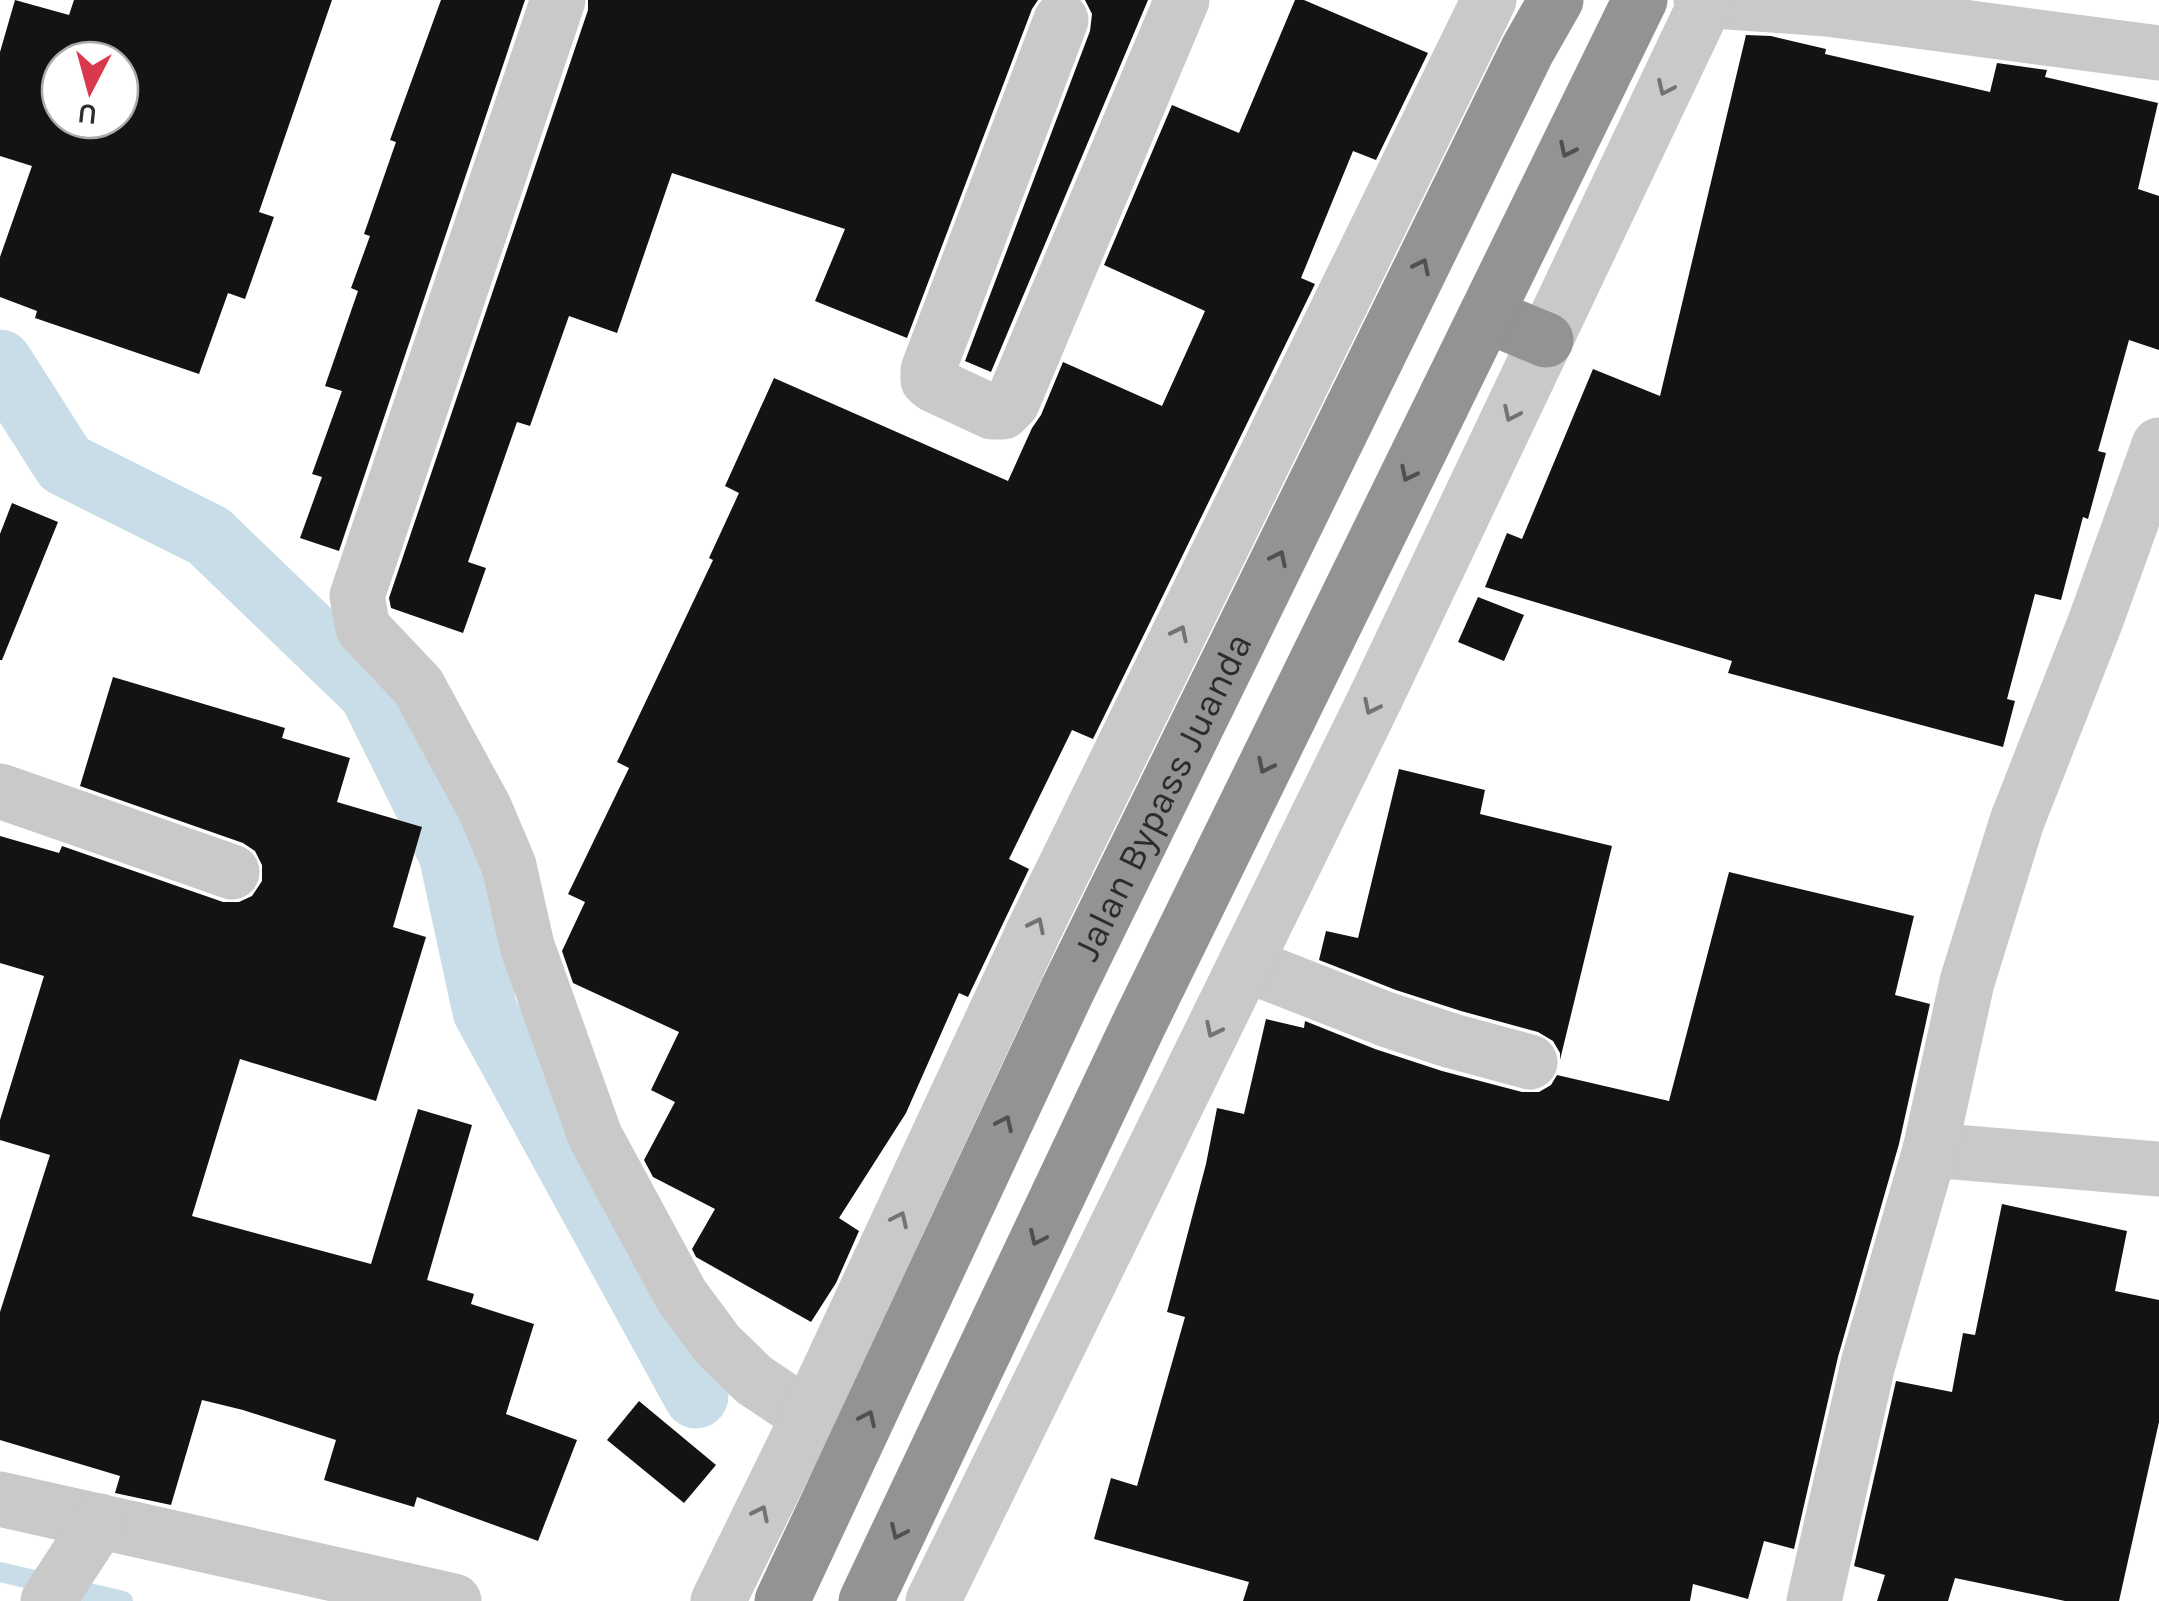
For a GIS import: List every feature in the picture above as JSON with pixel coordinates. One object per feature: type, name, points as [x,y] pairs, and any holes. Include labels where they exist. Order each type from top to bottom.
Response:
[{"type":"highway","name":"Jalan Bypass Juanda","points":[[782,1601],[1067,991],[1526,51],[1556,0]]},
{"type":"highway","name":"Jalan Bypass Juanda","points":[[866,1601],[1139,1024],[1640,0]]},
{"type":"highway","points":[[1486,314],[1546,340]]},
{"type":"street","points":[[558,0],[357,596],[363,628],[418,686],[485,809],[509,866],[526,946],[595,1136],[680,1295],[718,1345],[754,1380],[808,1416]]},
{"type":"street","points":[[1061,20],[928,370],[928,380],[934,385],[992,412],[1003,412],[1012,402],[1182,0]]},
{"type":"street","points":[[718,1601],[1036,926],[1489,0]]},
{"type":"street","points":[[933,1601],[1376,697],[1705,0],[1827,9],[2159,52]]},
{"type":"street","points":[[1814,1601],[1868,1364],[1930,1150],[1967,982],[2017,822],[2159,445]]},
{"type":"street","points":[[0,790],[232,872]]},
{"type":"street","points":[[1245,964],[1385,1019],[1530,1062]]},
{"type":"street","points":[[1930,1150],[2159,1169]]},
{"type":"street","points":[[0,1499],[89,1538],[454,1601]]},
{"type":"street","points":[[48,1601],[89,1538]]},
{"type":"building","points":[[15,0],[69,15],[74,0],[332,0],[259,212],[274,217],[245,299],[228,293],[199,374],[35,318],[37,311],[0,297],[0,257],[32,166],[0,156],[0,52]]},
{"type":"building","points":[[441,0],[525,0],[339,551],[300,538],[322,477],[312,474],[342,391],[325,386],[358,291],[351,288],[370,236],[364,234],[396,142],[390,140]]},
{"type":"building","points":[[588,0],[1038,0],[907,338],[815,301],[845,229],[672,173],[617,333],[569,316],[530,426],[517,422],[468,562],[486,568],[463,633],[391,608],[389,598],[588,10]]},
{"type":"building","points":[[1085,0],[1148,0],[991,372],[965,361],[1090,31],[1092,14]]},
{"type":"building","points":[[1295,0],[1304,0],[1428,53],[1376,160],[1353,151],[1301,278],[1315,284],[1093,739],[1072,730],[1009,859],[1029,869],[968,997],[959,993],[906,1113],[839,1218],[859,1231],[836,1283],[811,1322],[696,1257],[692,1249],[715,1209],[653,1177],[644,1160],[675,1102],[651,1090],[679,1032],[573,983],[562,951],[585,902],[568,894],[629,768],[617,762],[713,560],[709,558],[739,493],[725,486],[774,378],[1008,481],[1063,362],[1162,406],[1205,311],[1104,265],[1172,105],[1239,133]]},
{"type":"building","points":[[1746,35],[1771,36],[1826,49],[1825,54],[1990,92],[1997,63],[2047,70],[2045,77],[2158,103],[2138,189],[2159,196],[2159,350],[2129,340],[2098,451],[2106,453],[2088,519],[2083,517],[2061,600],[2035,594],[2007,699],[2015,701],[2003,747],[1728,673],[1732,661],[1485,587],[1507,533],[1522,539],[1593,369],[1660,396]]},
{"type":"building","points":[[12,503],[58,522],[0,660],[0,534]]},
{"type":"building","points":[[1478,597],[1524,615],[1504,661],[1458,642]]},
{"type":"building","points":[[113,677],[285,728],[282,738],[350,758],[337,802],[422,827],[393,927],[426,937],[376,1101],[240,1059],[192,1216],[371,1264],[418,1109],[472,1125],[427,1280],[474,1294],[471,1304],[534,1324],[506,1414],[577,1440],[538,1541],[417,1497],[414,1507],[324,1480],[336,1440],[202,1400],[171,1505],[115,1493],[120,1476],[0,1440],[0,1312],[50,1155],[0,1140],[0,1120],[44,976],[0,963],[0,836],[59,853],[62,846],[223,902],[239,902],[252,896],[262,881],[262,865],[255,851],[243,843],[80,786]]},
{"type":"building","points":[[1399,769],[1485,790],[1480,814],[1612,846],[1560,1060],[1553,1041],[1538,1032],[1396,990],[1319,960],[1326,931],[1358,938]]},
{"type":"building","points":[[1729,872],[1914,916],[1895,995],[1930,1004],[1899,1144],[1838,1357],[1794,1549],[1764,1541],[1748,1599],[1693,1584],[1690,1601],[1243,1601],[1249,1582],[1094,1539],[1111,1478],[1137,1486],[1185,1317],[1167,1312],[1217,1108],[1244,1114],[1266,1019],[1304,1028],[1305,1021],[1442,1071],[1522,1092],[1539,1092],[1551,1085],[1557,1075],[1669,1101]]},
{"type":"building","points":[[2002,1204],[2127,1231],[2115,1291],[2159,1300],[2159,1422],[2119,1601],[2065,1601],[1955,1578],[1948,1601],[1877,1601],[1885,1575],[1854,1566],[1896,1381],[1952,1392],[1963,1333],[1975,1335]]},
{"type":"building","points":[[639,1401],[716,1465],[684,1503],[607,1440]]},
{"type":"waterway","points":[[0,362],[65,464],[209,536],[371,692],[451,854],[485,1011],[696,1396]]},
{"type":"waterway","points":[[0,1572],[123,1601]]}]
